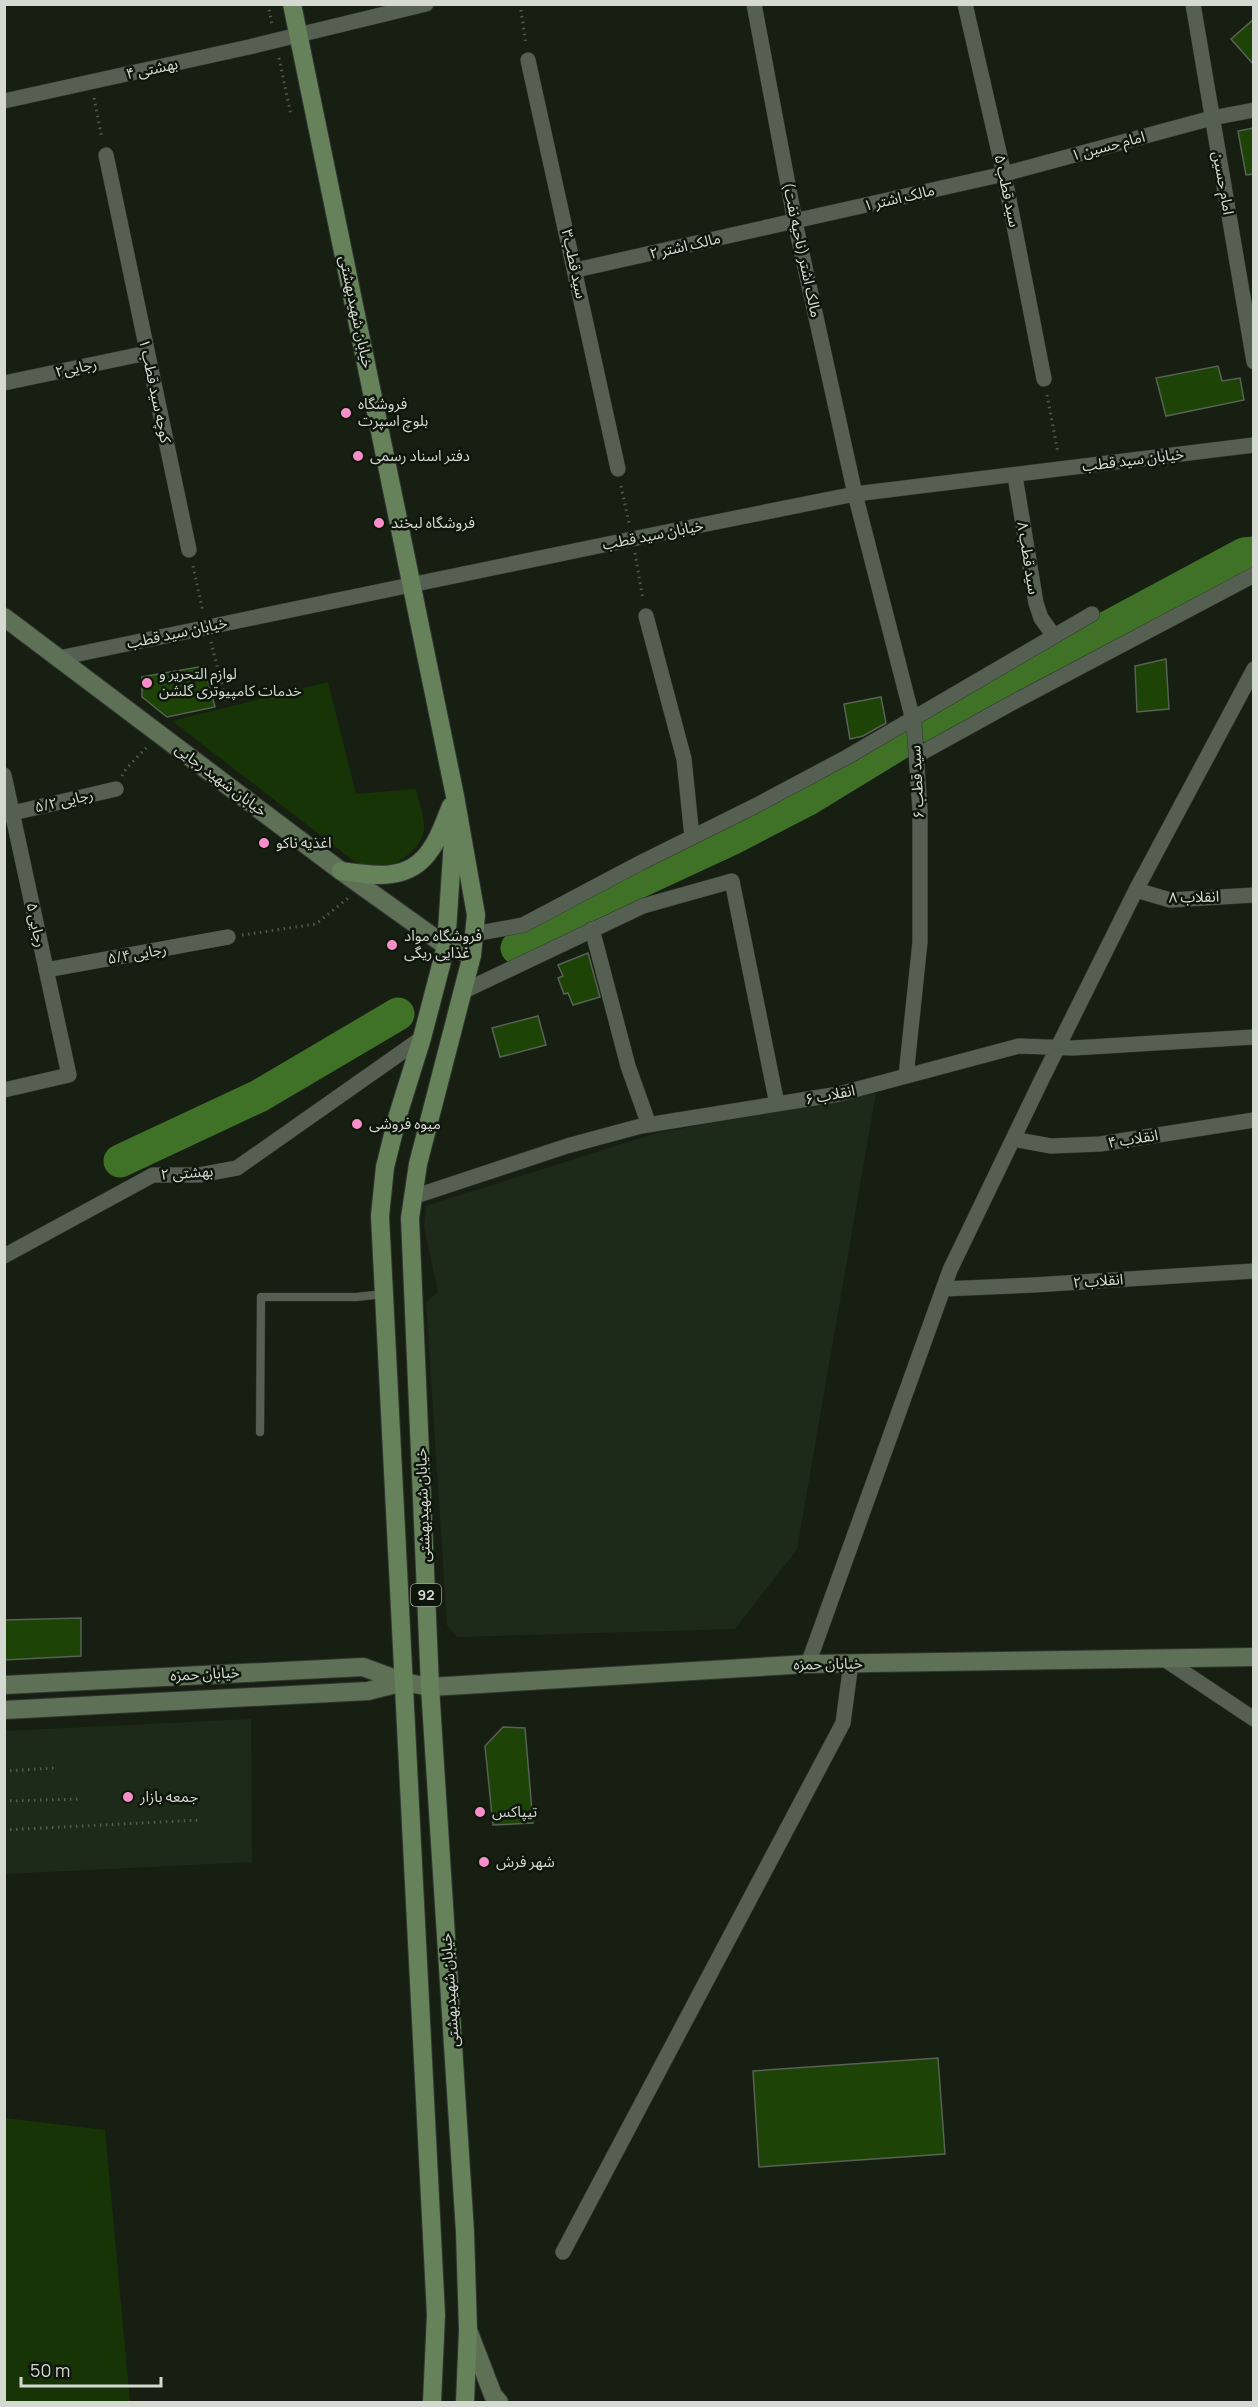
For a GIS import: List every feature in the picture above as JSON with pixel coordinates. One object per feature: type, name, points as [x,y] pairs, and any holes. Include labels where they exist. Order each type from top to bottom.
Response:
[{"type":"main road","name":"خیابان شهیدبهشتی","points":[[292,4],[455,796],[476,915],[472,955],[418,1164],[410,1218],[430,1687],[465,2232],[468,2330],[465,2403]]},
{"type":"main road","name":"خیابان شهید رجایی","points":[[4,617],[341,871],[446,946],[472,955]]},
{"type":"main road","name":"خیابان شهیدبهشتی","points":[[432,2403],[436,2315],[380,1216],[385,1167],[446,946],[455,796]]},
{"type":"main road","points":[[341,871],[377,877],[397,874],[419,863],[432,849],[455,796]]},
{"type":"main road","name":"خیابان حمزه","points":[[4,1684],[363,1667],[404,1682],[430,1687],[808,1664],[1254,1657]]},
{"type":"main road","name":"خیابان حمزه","points":[[4,1710],[368,1691],[404,1682]]},
{"type":"main road","points":[[468,2330],[499,2403]]},
{"type":"street","name":"بهشتی ۴","points":[[4,101],[426,4]]},
{"type":"street","name":"مالک اشتر (ناحیه نفت)","points":[[754,4],[795,222],[855,495]]},
{"type":"street","name":"سید قطب ۵","points":[[965,4],[1004,174],[1044,378]]},
{"type":"street","name":"امام حسین","points":[[1196,5],[1212,118],[1254,362]]},
{"type":"street","name":"سید قطب۳","points":[[528,60],[618,468]]},
{"type":"street","name":"امام حسین ۱","points":[[1004,174],[1212,118],[1254,110]]},
{"type":"street","name":"کوچه سید قطب ۱","points":[[106,155],[189,550]]},
{"type":"street","name":"مالک اشتر ۱","points":[[795,222],[1004,174]]},
{"type":"street","name":"مالک اشتر ۲","points":[[576,270],[795,222]]},
{"type":"street","name":"رجایی۲","points":[[4,383],[147,353]]},
{"type":"street","name":"خیابان سید قطب","points":[[59,658],[632,538],[855,495],[1254,445]]},
{"type":"street","name":"سید قطب ۸","points":[[1015,476],[1036,603],[1041,618],[1054,636]]},
{"type":"street","name":"سید قطب ۶","points":[[855,495],[912,718],[916,756],[920,810],[920,942],[906,1076]]},
{"type":"street","points":[[916,756],[1254,574]]},
{"type":"street","points":[[474,934],[523,925],[847,757],[1092,614]]},
{"type":"street","points":[[646,616],[684,759],[692,837]]},
{"type":"street","points":[[808,1664],[950,1270],[1136,890],[1254,669]]},
{"type":"street","name":"رجایی ۵","points":[[4,775],[8,814],[69,1075],[4,1090]]},
{"type":"street","name":"رجایی ۵/۲","points":[[8,814],[116,789]]},
{"type":"street","points":[[464,991],[643,906],[732,881],[777,1104]]},
{"type":"street","name":"انقلاب ۸","points":[[1136,890],[1170,900],[1254,895]]},
{"type":"street","points":[[592,929],[628,1066],[649,1125]]},
{"type":"street","name":"رجایی ۵/۴","points":[[46,970],[228,937]]},
{"type":"street","name":"انقلاب ۶","points":[[413,1197],[567,1146],[649,1125],[839,1094],[1019,1046],[1057,1048],[1254,1037]]},
{"type":"street","name":"بهشتی ۲","points":[[4,1256],[153,1175],[199,1175],[237,1168],[422,1038]]},
{"type":"street","name":"انقلاب ۴","points":[[1013,1139],[1051,1146],[1100,1144],[1254,1120]]},
{"type":"street","name":"انقلاب ۲","points":[[943,1289],[1034,1286],[1254,1271]]},
{"type":"street","points":[[1164,1659],[1254,1719]]},
{"type":"street","points":[[563,2252],[843,1723],[851,1663]]},
{"type":"lane","points":[[260,1432],[261,1297],[384,1294]]},
{"type":"path","points":[[268,4],[291,115]]},
{"type":"path","points":[[520,4],[528,60]]},
{"type":"path","points":[[91,82],[106,155]]},
{"type":"path","points":[[1044,378],[1060,469]]},
{"type":"path","points":[[618,468],[646,616]]},
{"type":"path","points":[[189,550],[226,701]]},
{"type":"path","points":[[116,789],[126,769],[159,734]]},
{"type":"path","points":[[228,937],[316,924],[362,886]]},
{"type":"path","points":[[4,1771],[54,1768]]},
{"type":"path","points":[[4,1801],[81,1799]]},
{"type":"path","points":[[4,1830],[200,1820]]},
{"type":"shaded area","points":[[876,1093],[797,1549],[735,1629],[457,1637],[447,1625],[426,1302],[438,1292],[424,1227],[426,1206],[657,1133]]},
{"type":"shaded area","name":"جمعه بازار","points":[[251,1719],[252,1862],[5,1874],[5,1731]]},
{"type":"green space","points":[[328,682],[356,794],[416,789],[423,820],[422,837],[418,845],[404,858],[388,866],[372,868],[354,861],[172,721]]},
{"type":"green space","points":[[5,2118],[105,2130],[130,2402],[5,2402]]},
{"type":"building","points":[[1254,19],[1254,65],[1231,39]]},
{"type":"building","points":[[1254,128],[1254,174],[1246,175],[1238,131]]},
{"type":"building","points":[[1218,366],[1222,381],[1240,378],[1244,400],[1166,416],[1156,378]]},
{"type":"building","points":[[1166,659],[1169,709],[1137,712],[1135,666]]},
{"type":"building","points":[[204,666],[215,707],[167,717],[142,697],[142,677]]},
{"type":"building","points":[[881,697],[886,723],[863,736],[850,739],[844,704]]},
{"type":"building","points":[[588,953],[600,997],[573,1005],[568,993],[564,994],[558,978],[563,976],[558,965]]},
{"type":"building","points":[[538,1016],[546,1045],[500,1057],[492,1028]]},
{"type":"building","points":[[81,1618],[81,1656],[4,1660],[4,1620]]},
{"type":"building","points":[[503,1727],[525,1728],[533,1823],[493,1825],[485,1746]]},
{"type":"building","points":[[938,2058],[945,2154],[759,2167],[753,2071]]},
{"type":"waterway","points":[[928,726],[1244,554],[1254,553]]},
{"type":"waterway","points":[[517,948],[621,890],[731,839],[810,798],[900,743]]},
{"type":"waterway","points":[[120,1161],[259,1096],[398,1014]]},
{"type":"place","name":"فروشگاه بلوچ اسپرت","points":[[346,413]]},
{"type":"place","name":"دفتر اسناد رسمی","points":[[358,456]]},
{"type":"place","name":"فروشگاه لبخند","points":[[379,523]]},
{"type":"place","name":"لوازم التحریر و خدمات کامپیوتری گلشن","points":[[147,683]]},
{"type":"place","name":"اغذیه ناکو","points":[[264,843]]},
{"type":"place","name":"فروشگاه مواد غذایی ریگی","points":[[392,945]]},
{"type":"place","name":"میوه فروشی","points":[[357,1124]]},
{"type":"place","name":"جمعه بازار","points":[[128,1797]]},
{"type":"place","name":"تیپاکس","points":[[480,1812]]},
{"type":"place","name":"شهر فرش","points":[[484,1862]]}]
